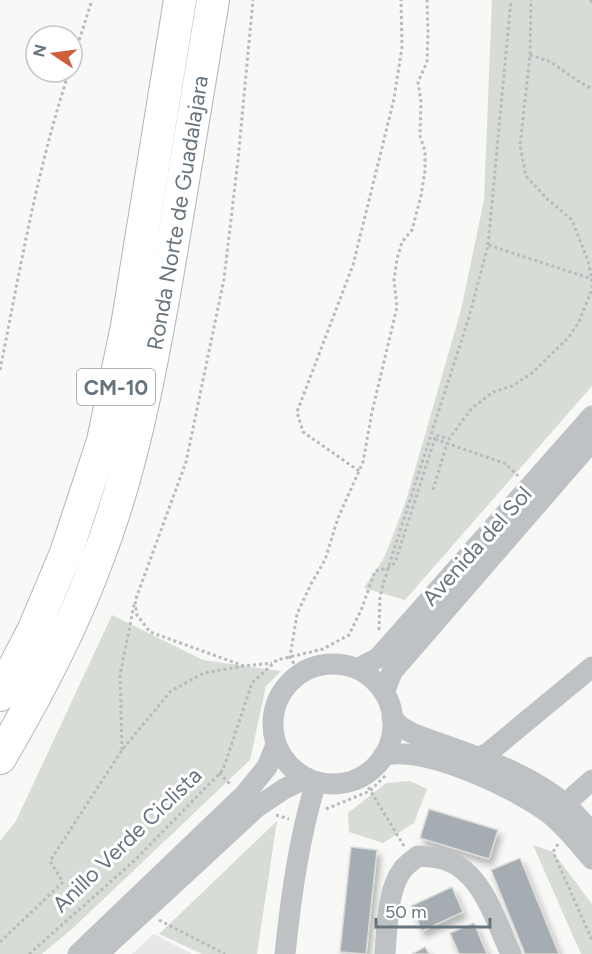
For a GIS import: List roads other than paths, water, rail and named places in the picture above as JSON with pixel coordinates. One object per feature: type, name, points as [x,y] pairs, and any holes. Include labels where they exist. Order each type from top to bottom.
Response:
[{"type":"highway","name":"Ronda Norte de Guadalajara","points":[[0,695],[34,629],[66,553],[103,441],[125,336],[180,0]]},
{"type":"highway","name":"Ronda Norte de Guadalajara","points":[[0,758],[29,709],[77,610],[110,523],[134,445],[162,310],[213,0]]},
{"type":"street","name":"Avenida del Sol","points":[[357,669],[378,658],[592,416]]},
{"type":"street","name":"Avenida del Sol","points":[[384,693],[392,672],[592,441]]},
{"type":"street","points":[[327,664],[357,669],[372,679],[384,693],[392,718],[389,744],[374,768],[362,777],[332,784],[311,780],[293,770],[283,759],[276,745],[273,730],[274,714],[278,700],[295,666],[311,668],[327,664]]},
{"type":"street","points":[[477,758],[488,753],[592,667]]},
{"type":"street","points":[[392,718],[401,727],[414,734],[517,774],[538,785],[565,804],[592,833]]},
{"type":"street","points":[[98,954],[144,912],[249,803],[276,745]]},
{"type":"street","points":[[383,756],[394,752],[407,753],[471,772],[507,787],[552,816],[592,859]]},
{"type":"street","points":[[78,954],[249,803],[311,780]]},
{"type":"street","points":[[285,954],[297,861],[311,780]]},
{"type":"street","points":[[565,804],[592,780]]},
{"type":"street","points":[[385,954],[390,905],[396,884],[403,869],[418,856],[446,860],[462,870],[478,885],[511,954]]}]
